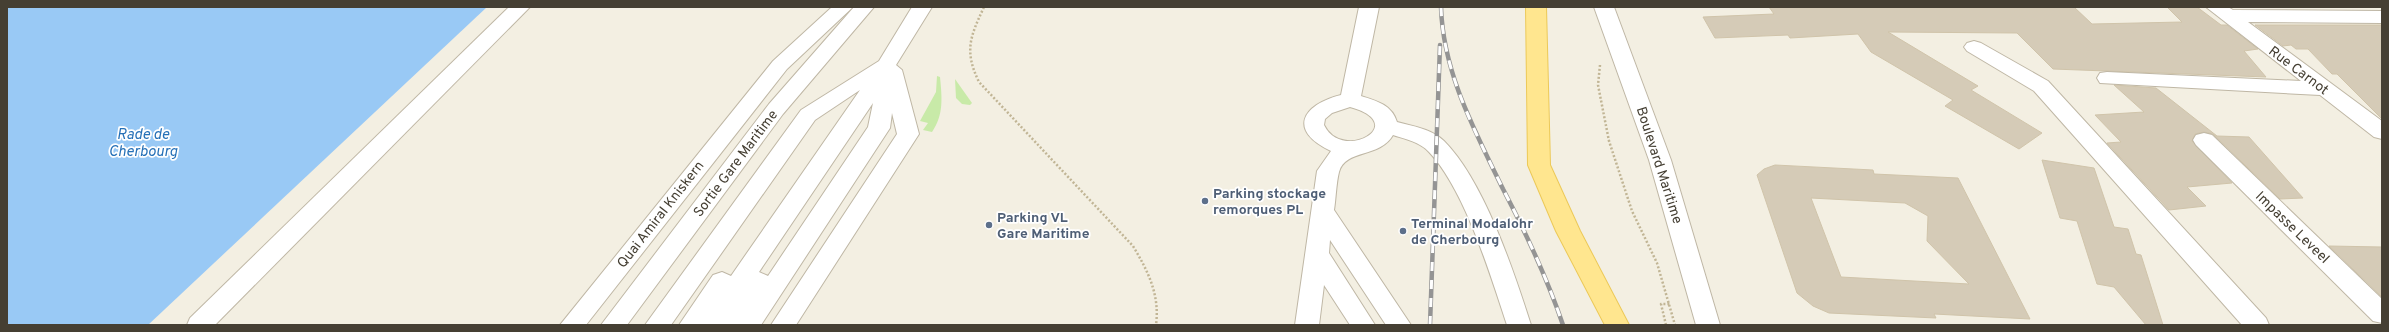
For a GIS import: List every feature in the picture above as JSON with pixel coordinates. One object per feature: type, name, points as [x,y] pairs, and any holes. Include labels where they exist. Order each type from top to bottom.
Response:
[{"type":"main road","points":[[1536,7],[1539,165],[1568,231],[1617,325]]},
{"type":"street","points":[[199,325],[520,7]]},
{"type":"street","name":"Quai Amiral Kniskern","points":[[572,325],[748,103],[794,50],[843,7]]},
{"type":"street","name":"Sortie Gare Maritime","points":[[613,325],[776,109],[864,7]]},
{"type":"street","points":[[710,325],[890,61],[922,7]]},
{"type":"street","points":[[1350,100],[1369,7]]},
{"type":"street","name":"Boulevard Maritime","points":[[1604,7],[1660,160],[1708,325]]},
{"type":"street","points":[[2222,12],[2382,17]]},
{"type":"street","name":"Rue Carnot","points":[[2222,12],[2382,132]]},
{"type":"street","points":[[1974,46],[2040,86],[2257,325]]},
{"type":"street","points":[[657,325],[808,115],[890,61]]},
{"type":"street","points":[[671,325],[822,117],[890,61]]},
{"type":"street","points":[[691,325],[835,120],[890,61]]},
{"type":"street","points":[[729,325],[864,125],[890,61]]},
{"type":"street","points":[[748,325],[879,128],[890,61]]},
{"type":"street","points":[[767,325],[894,131],[890,61]]},
{"type":"street","points":[[783,325],[908,134],[890,61]]},
{"type":"street","points":[[2108,78],[2325,89]]},
{"type":"street","points":[[1350,100],[1372,106],[1386,119],[1388,127],[1386,134],[1380,141],[1371,146],[1347,148],[1325,140],[1318,133],[1314,125],[1315,117],[1328,104],[1350,100]]},
{"type":"street","points":[[1388,127],[1418,135],[1436,146],[1462,181],[1500,267],[1519,325]]},
{"type":"street","name":"Impasse Leveel","points":[[2204,140],[2382,314]]},
{"type":"street","points":[[1310,322],[1316,253],[1328,171],[1335,160],[1347,148]]},
{"type":"street","points":[[1322,210],[1399,325]]},
{"type":"street","points":[[1316,253],[1363,325]]},
{"type":"path","points":[[984,7],[971,38],[968,52],[970,65],[978,82],[1133,246],[1144,263],[1158,301],[1156,325]]},
{"type":"path","points":[[1601,58],[1598,72],[1598,85],[1609,141],[1632,211],[1657,263],[1675,325]]},
{"type":"green space","points":[[937,76],[940,77],[941,106],[939,119],[932,132],[923,130],[928,123],[920,121],[936,92]]},
{"type":"green space","points":[[955,79],[972,103],[970,105],[962,104],[956,98]]},
{"type":"water","name":"Rade de Cherbourg","points":[[7,7],[487,7],[148,325],[7,325]]},
{"type":"building","points":[[1769,7],[2074,7],[2092,24],[2182,22],[2167,7],[2197,7],[2221,25],[2227,25],[2258,49],[2244,51],[2266,77],[2053,69],[2017,33],[1888,32],[1978,86],[1971,90],[2042,133],[2019,149],[1945,106],[1953,100],[1871,52],[1858,34],[1790,38],[1788,35],[1715,38],[1703,17],[1774,14]]},
{"type":"building","points":[[2255,25],[2382,25],[2382,119],[2337,74],[2332,74],[2308,49],[2296,49],[2291,45],[2283,46]]},
{"type":"building","points":[[2114,85],[2156,88],[2217,136],[2249,137],[2303,198],[2280,199],[2213,134],[2204,132],[2195,134],[2192,141],[2232,183],[2187,187],[2206,206],[2169,210],[2107,143],[2121,142],[2095,115],[2144,112]]},
{"type":"building","points":[[2042,160],[2094,168],[2114,227],[2128,229],[2136,254],[2141,255],[2163,325],[2146,325],[2114,287],[2097,284],[2077,221],[2060,218]]},
{"type":"building","points":[[1775,165],[1873,170],[1874,174],[1958,178],[2030,319],[1934,314],[1936,318],[1829,313],[1813,306],[1797,293],[1757,175],[1764,169]],"holes":[[[1811,198],[1905,203],[1928,216],[1927,241],[1969,284],[1841,277]]]},
{"type":"building","points":[[2329,246],[2382,247],[2382,297]]},
{"type":"railway","points":[[1441,7],[1443,31],[1448,55],[1462,101],[1536,256],[1563,325]]},
{"type":"railway","points":[[1430,325],[1440,45]]},
{"type":"place","name":"Parking stockage remorques PL","points":[[1205,201]]},
{"type":"place","name":"Parking VL Gare Maritime","points":[[989,225]]},
{"type":"place","name":"Terminal Modalohr de Cherbourg","points":[[1403,231]]}]
